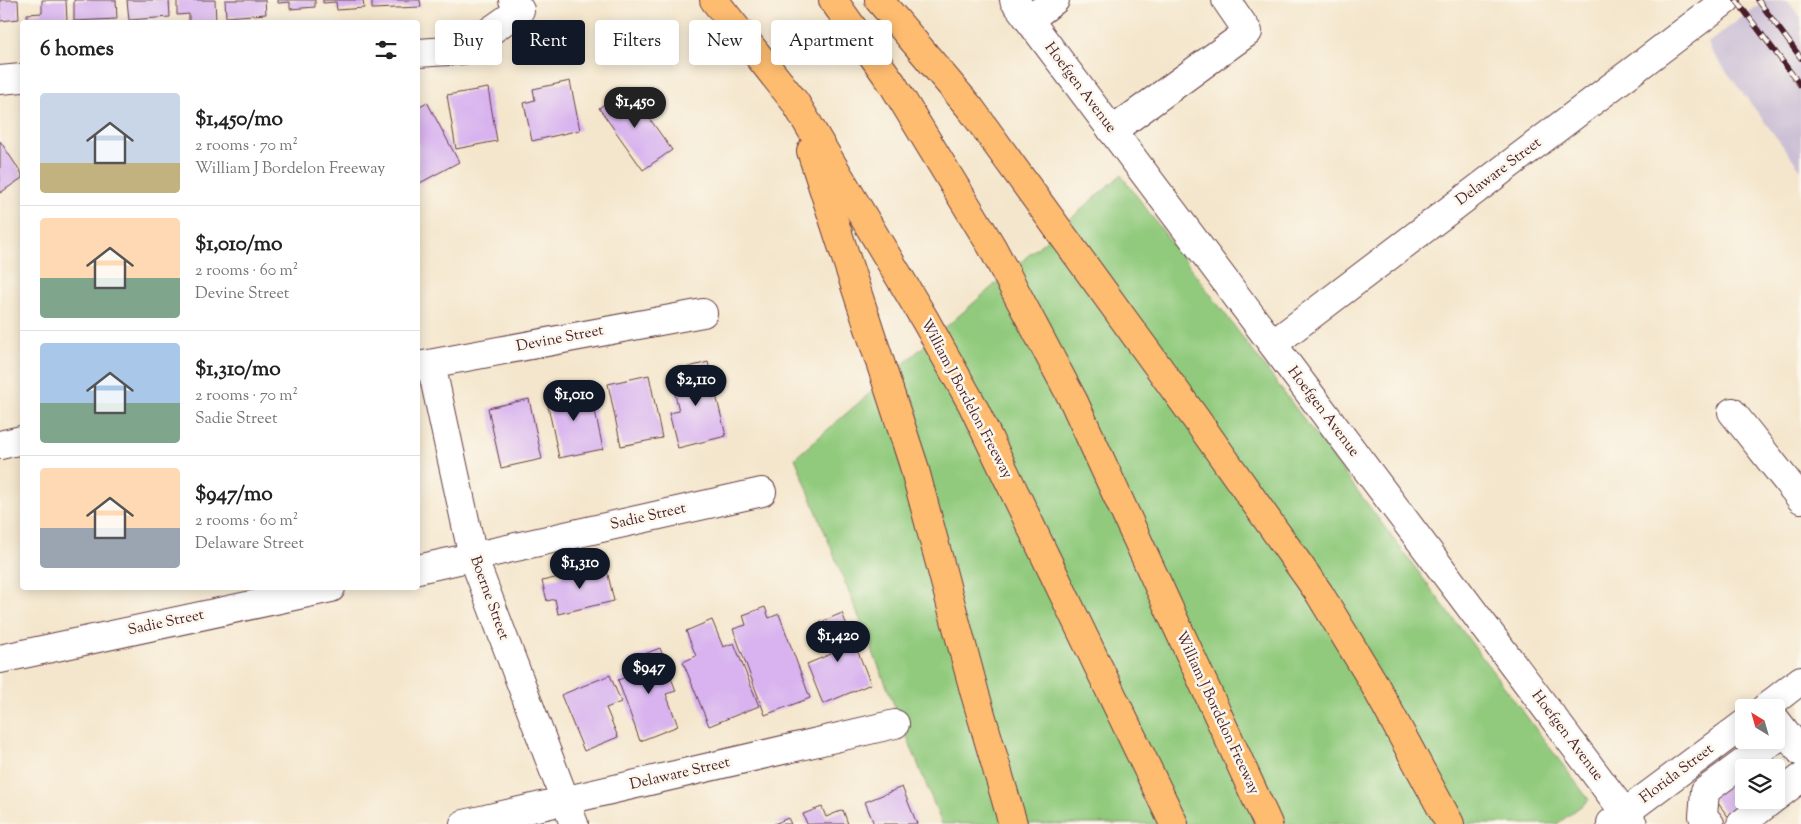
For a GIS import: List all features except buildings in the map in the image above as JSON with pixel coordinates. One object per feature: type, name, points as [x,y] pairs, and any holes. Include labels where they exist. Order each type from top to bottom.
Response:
[{"type":"highway","name":"William J Bordelon Freeway","points":[[714,0],[795,102],[925,320],[972,404],[1174,824]]},
{"type":"highway","name":"William J Bordelon Freeway","points":[[833,0],[892,83],[992,247],[1074,402],[1268,824]]},
{"type":"highway","points":[[879,0],[976,117],[1196,418],[1319,592],[1372,680],[1450,824]]},
{"type":"highway","points":[[795,102],[913,464],[975,694],[1013,824]]},
{"type":"street","points":[[1022,10],[1055,0]]},
{"type":"street","points":[[1112,131],[1248,32],[1226,0]]},
{"type":"street","name":"Delaware Street","points":[[1272,344],[1726,0]]},
{"type":"street","points":[[420,53],[463,50],[516,5]]},
{"type":"street","name":"Hoefgen Avenue","points":[[1022,10],[1272,344],[1623,820]]},
{"type":"street","points":[[0,80],[20,78]]},
{"type":"street","name":"Devine Street","points":[[424,365],[702,313]]},
{"type":"street","name":"Boerne Street","points":[[424,365],[473,557],[570,813]]},
{"type":"street","points":[[1732,412],[1801,500]]},
{"type":"street","points":[[0,444],[20,440]]},
{"type":"street","name":"Sadie Street","points":[[420,569],[762,492]]},
{"type":"street","name":"Sadie Street","points":[[0,659],[322,590]]},
{"type":"street","points":[[1785,709],[1801,680]]},
{"type":"street","name":"Delaware Street","points":[[464,824],[570,813],[895,724]]},
{"type":"street","name":"Florida Street","points":[[1623,820],[1735,731]]},
{"type":"street","points":[[1710,824],[1703,816],[1705,791],[1750,749]]},
{"type":"street","points":[[1785,790],[1801,778]]},
{"type":"street","points":[[1741,824],[1760,809]]},
{"type":"shaded area","points":[[1765,0],[1787,0],[1801,18],[1801,170],[1712,52],[1708,43]]},
{"type":"green space","points":[[1121,175],[1589,800],[1557,824],[942,824],[795,458]]},
{"type":"railway","points":[[1736,0],[1801,86]]},
{"type":"railway","points":[[1758,0],[1801,58]]}]
